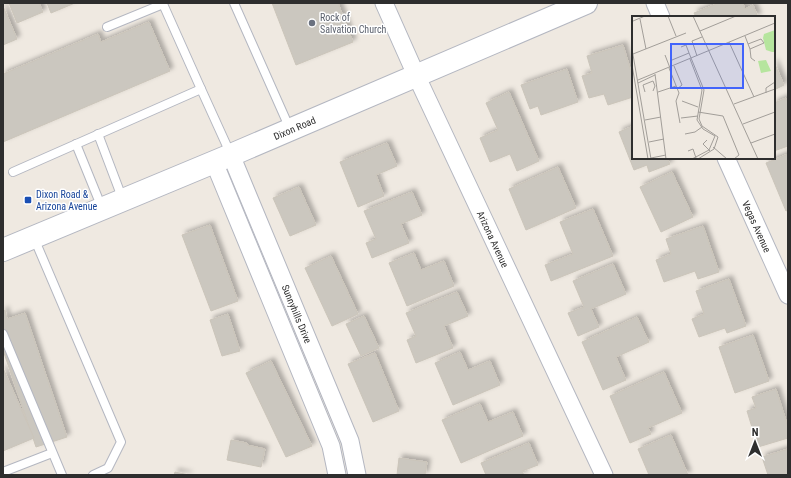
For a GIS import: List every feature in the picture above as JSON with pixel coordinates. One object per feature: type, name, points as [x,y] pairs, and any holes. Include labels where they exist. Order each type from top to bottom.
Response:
[{"type":"street","name":"Arizona Avenue","points":[[384,3],[416,75],[604,475]]},
{"type":"street","name":"Dixon Road","points":[[3,250],[291,130],[586,3]]},
{"type":"street","points":[[655,3],[661,16]]},
{"type":"street","name":"Sunnyhills Drive","points":[[222,159],[331,446],[337,475]]},
{"type":"street","name":"Sunnyhills Drive","points":[[222,159],[350,441],[357,475]]},
{"type":"street","name":"Vegas Avenue","points":[[726,159],[788,295]]},
{"type":"lane","points":[[234,3],[291,130]]},
{"type":"lane","points":[[107,27],[163,4],[201,89],[222,159]]},
{"type":"lane","points":[[13,172],[201,89]]},
{"type":"lane","points":[[98,134],[123,200]]},
{"type":"lane","points":[[76,144],[102,209]]},
{"type":"lane","points":[[34,237],[120,442],[108,468],[93,475]]},
{"type":"lane","points":[[3,334],[62,475]]},
{"type":"lane","points":[[3,472],[52,453]]},
{"type":"building","points":[[9,3],[39,3],[43,12],[17,23]]},
{"type":"building","points":[[47,3],[75,3],[51,13]]},
{"type":"building","name":"Rock of Salvation Church","points":[[272,3],[338,3],[353,42],[296,65]]},
{"type":"building","points":[[719,3],[743,3],[745,9],[753,5],[758,16],[696,16],[694,13]]},
{"type":"building","points":[[3,6],[17,39],[3,45]]},
{"type":"building","points":[[149,22],[170,71],[3,142],[3,74],[98,34],[101,42]]},
{"type":"building","points":[[623,45],[632,75],[632,97],[608,105],[604,94],[589,98],[582,76],[592,73],[587,56]]},
{"type":"building","points":[[775,64],[784,85],[775,90]]},
{"type":"building","points":[[567,69],[578,102],[541,115],[538,106],[530,109],[521,85]]},
{"type":"building","points":[[509,92],[539,161],[517,171],[510,154],[490,162],[480,138],[498,130],[486,103]]},
{"type":"building","points":[[786,98],[788,102],[788,146],[775,151],[775,103]]},
{"type":"building","points":[[632,126],[632,159],[668,159],[670,164],[649,172],[647,165],[634,170],[619,132]]},
{"type":"building","points":[[387,143],[397,166],[376,175],[384,196],[358,207],[340,162]]},
{"type":"building","points":[[788,154],[788,210],[786,211],[766,163]]},
{"type":"building","points":[[558,167],[576,208],[526,230],[509,189]]},
{"type":"building","points":[[672,172],[693,217],[661,232],[640,187]]},
{"type":"building","points":[[299,187],[316,225],[290,236],[273,198]]},
{"type":"building","points":[[412,192],[422,215],[401,224],[409,243],[372,258],[366,243],[376,239],[364,211]]},
{"type":"building","points":[[593,209],[613,256],[551,281],[545,265],[573,254],[560,222]]},
{"type":"building","points":[[210,225],[238,301],[211,311],[182,235]]},
{"type":"building","points":[[703,226],[719,272],[698,279],[695,271],[664,282],[656,260],[671,254],[666,239]]},
{"type":"building","points":[[414,253],[421,270],[444,261],[454,286],[407,306],[389,263]]},
{"type":"building","points":[[331,256],[358,314],[332,326],[305,268]]},
{"type":"building","points":[[613,264],[626,294],[591,309],[599,327],[578,336],[568,313],[584,307],[573,281]]},
{"type":"building","points":[[729,279],[746,326],[727,333],[725,328],[699,337],[692,319],[704,314],[696,291]]},
{"type":"building","points":[[457,292],[468,316],[444,326],[453,348],[416,363],[407,340],[416,336],[406,313]]},
{"type":"building","points":[[5,310],[7,319],[25,313],[67,437],[36,447],[3,350],[3,311]]},
{"type":"building","points":[[228,314],[240,351],[222,356],[210,320]]},
{"type":"building","points":[[364,316],[379,348],[361,356],[346,324]]},
{"type":"building","points":[[637,317],[649,342],[616,357],[626,380],[603,390],[582,342]]},
{"type":"building","points":[[753,335],[769,381],[735,393],[719,347]]},
{"type":"building","points":[[460,352],[468,370],[490,361],[500,385],[453,405],[435,363]]},
{"type":"building","points":[[375,353],[399,411],[373,422],[348,364]]},
{"type":"building","points":[[271,361],[312,446],[286,457],[246,373]]},
{"type":"building","points":[[3,368],[34,438],[3,451]]},
{"type":"building","points":[[664,372],[682,413],[648,428],[651,434],[630,443],[610,396]]},
{"type":"building","points":[[776,389],[788,427],[788,438],[758,447],[747,411],[756,408],[752,397]]},
{"type":"building","points":[[480,404],[488,422],[513,412],[523,436],[461,463],[442,420]]},
{"type":"building","points":[[671,435],[688,475],[649,475],[638,449]]},
{"type":"building","points":[[231,440],[265,449],[261,467],[227,460]]},
{"type":"building","points":[[529,443],[538,465],[522,471],[524,475],[486,475],[481,463]]},
{"type":"building","points":[[788,449],[788,475],[768,475],[762,457]]},
{"type":"building","points":[[399,458],[427,462],[425,475],[397,475]]},
{"type":"building","points":[[175,472],[189,475],[174,475]]},
{"type":"place","name":"Rock of Salvation Church","points":[[312,23]]},
{"type":"place","name":"Dixon Road & Arizona Avenue","points":[[28,200]]}]
